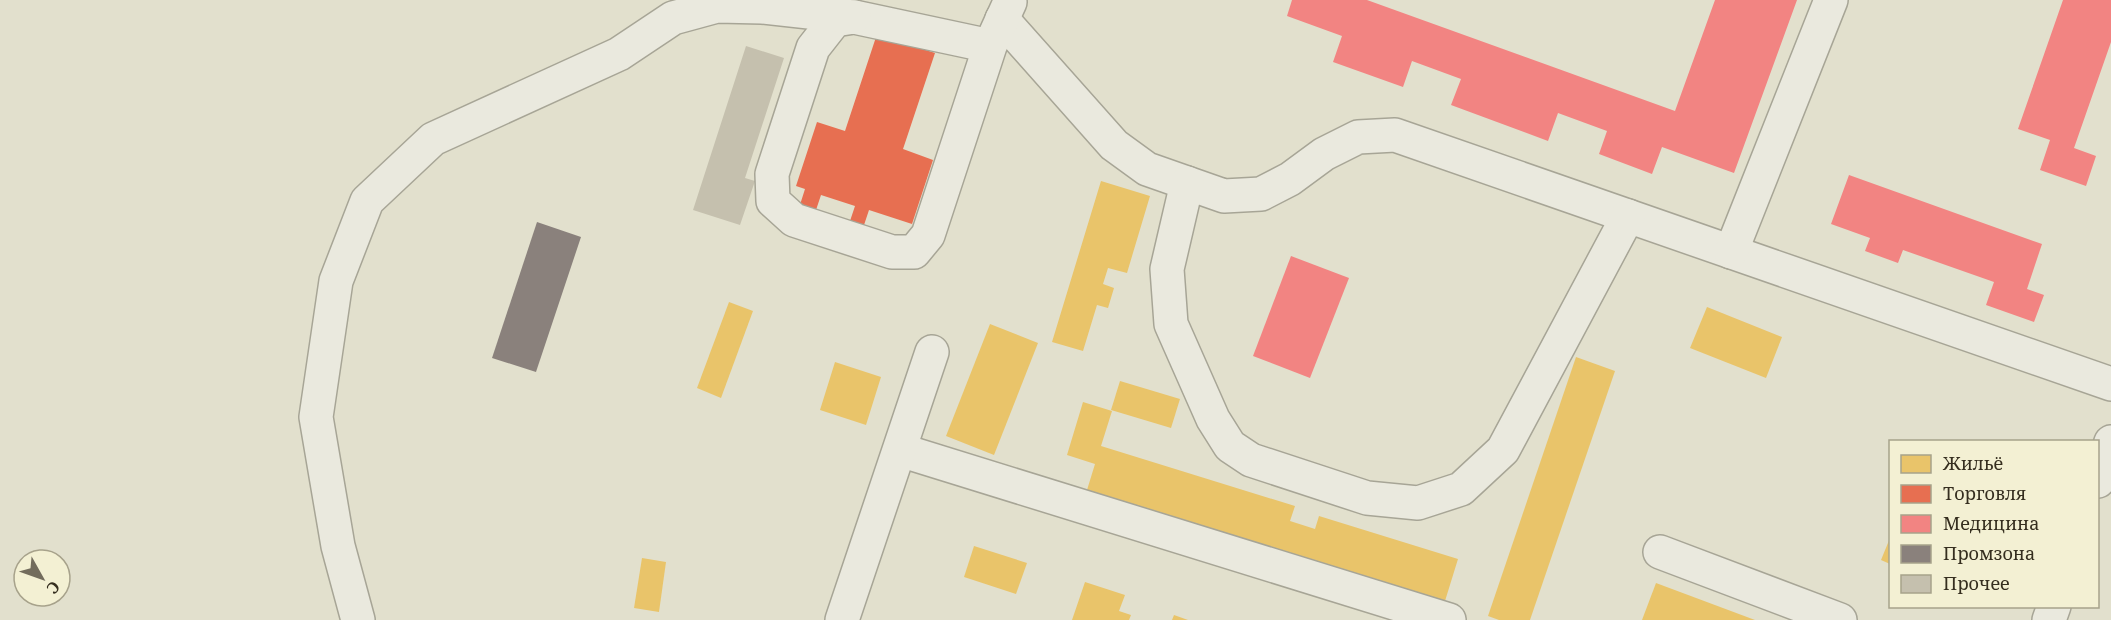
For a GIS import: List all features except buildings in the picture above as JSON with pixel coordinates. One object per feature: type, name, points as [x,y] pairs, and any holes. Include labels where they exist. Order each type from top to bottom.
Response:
[{"type":"street","points":[[1731,252],[1831,0]]},
{"type":"street","points":[[358,620],[338,546],[316,417],[336,281],[367,201],[433,139],[619,54],[673,18],[717,6],[762,7],[854,17],[1001,21],[1114,145],[1147,169],[1224,196],[1261,194],[1290,179],[1324,154],[1358,137],[1395,135],[2111,384]]},
{"type":"street","points":[[854,17],[835,20],[813,48],[772,174],[773,201],[794,220],[892,252],[914,252],[928,235],[1001,21]]},
{"type":"street","points":[[1187,183],[1167,269],[1171,324],[1213,419],[1230,446],[1251,460],[1367,498],[1418,503],[1461,489],[1503,450],[1628,216]]},
{"type":"street","points":[[842,620],[932,352]]},
{"type":"street","points":[[2099,475],[2111,442]]},
{"type":"street","points":[[900,450],[1449,620]]},
{"type":"street","points":[[1660,552],[1840,620]]}]
